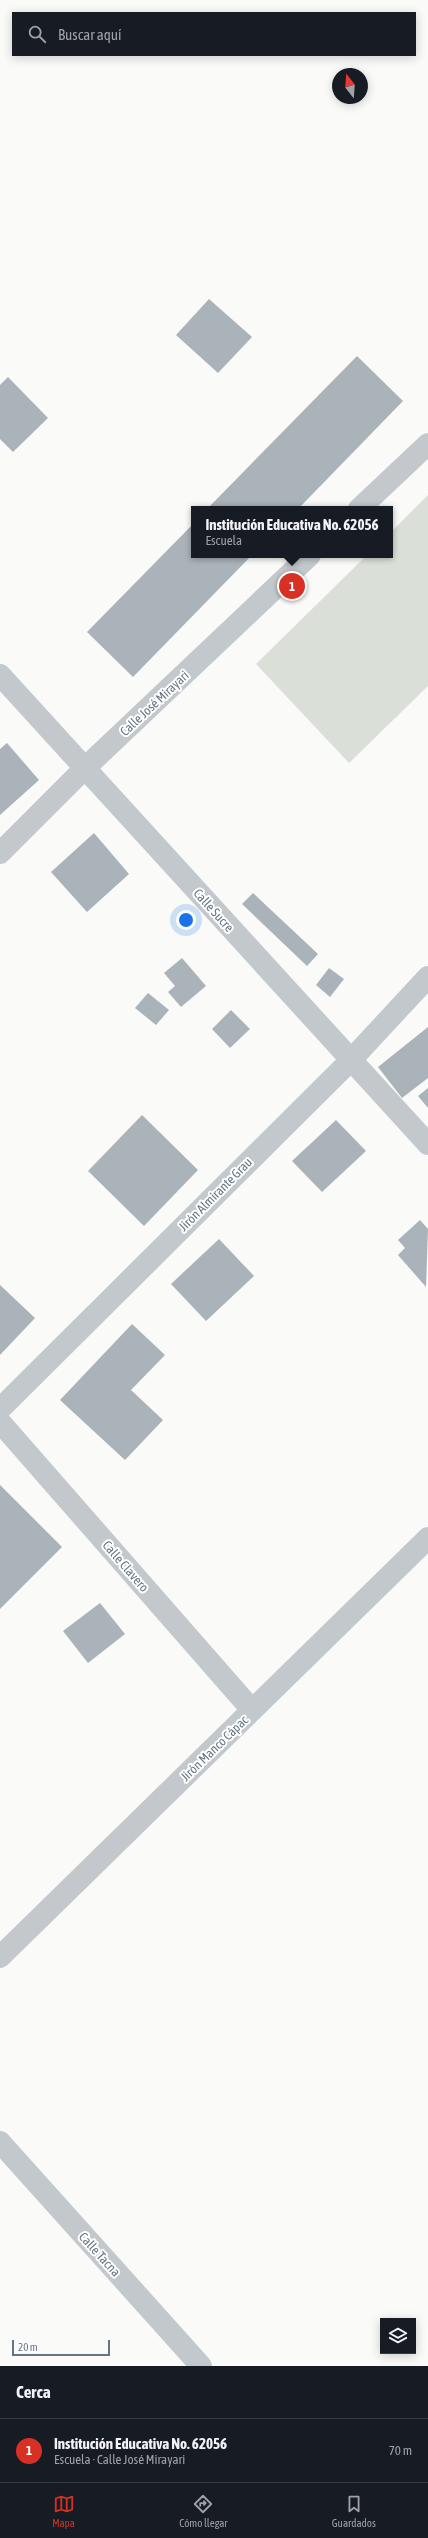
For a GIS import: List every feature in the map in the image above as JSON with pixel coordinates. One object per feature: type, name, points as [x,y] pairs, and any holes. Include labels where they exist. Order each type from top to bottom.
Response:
[{"type":"street","points":[[362,506],[428,444]]},
{"type":"street","name":"Calle José Mirayari","points":[[0,853],[84,768],[307,558]]},
{"type":"street","name":"Calle Sucre","points":[[0,676],[428,1144]]},
{"type":"street","name":"Jirón Almirante Grau","points":[[0,1409],[350,1060],[428,977]]},
{"type":"street","name":"Calle Clavero","points":[[0,1422],[252,1710]]},
{"type":"street","name":"Jirón Manco Cápac","points":[[0,1957],[428,1538]]},
{"type":"street","name":"Calle Tacna","points":[[0,2142],[200,2366]]},
{"type":"shaded area","points":[[428,495],[428,686],[349,763],[256,664],[364,558],[393,558],[393,530]]},
{"type":"building","points":[[209,299],[252,337],[218,373],[176,335]]},
{"type":"building","points":[[357,356],[403,401],[301,506],[210,506]]},
{"type":"building","points":[[8,377],[48,418],[13,452],[0,439],[0,385]]},
{"type":"building","points":[[191,526],[191,558],[249,558],[133,677],[87,632]]},
{"type":"building","points":[[7,743],[39,780],[0,815],[0,749]]},
{"type":"building","points":[[94,833],[129,874],[87,912],[51,872]]},
{"type":"building","points":[[253,893],[318,954],[307,966],[242,904]]},
{"type":"building","points":[[182,958],[206,986],[181,1007],[168,992],[175,986],[164,973]]},
{"type":"building","points":[[329,968],[344,979],[330,997],[316,985]]},
{"type":"building","points":[[148,993],[169,1010],[156,1025],[135,1008]]},
{"type":"building","points":[[231,1010],[250,1029],[230,1048],[212,1029]]},
{"type":"building","points":[[428,1027],[428,1078],[402,1098],[378,1067]]},
{"type":"building","points":[[428,1088],[428,1108],[418,1096]]},
{"type":"building","points":[[142,1115],[198,1170],[144,1226],[88,1171]]},
{"type":"building","points":[[336,1120],[366,1151],[322,1192],[292,1161]]},
{"type":"building","points":[[420,1220],[428,1229],[426,1287],[398,1255],[405,1248],[398,1240]]},
{"type":"building","points":[[219,1239],[254,1276],[206,1321],[171,1284]]},
{"type":"building","points":[[0,1285],[35,1318],[0,1355]]},
{"type":"building","points":[[132,1324],[165,1355],[131,1390],[163,1420],[125,1460],[60,1400]]},
{"type":"building","points":[[0,1485],[62,1547],[0,1609]]},
{"type":"building","points":[[100,1603],[125,1634],[88,1663],[63,1631]]},
{"type":"place","name":"Institución Educativa No. 62056","points":[[292,586]]}]
